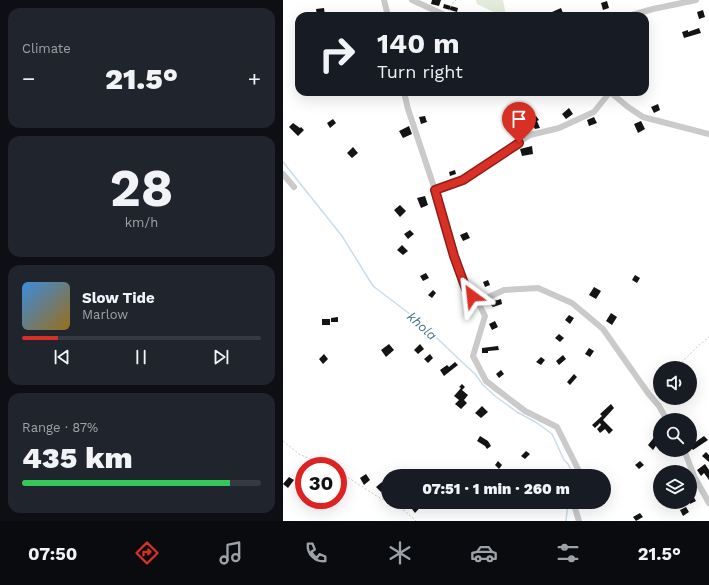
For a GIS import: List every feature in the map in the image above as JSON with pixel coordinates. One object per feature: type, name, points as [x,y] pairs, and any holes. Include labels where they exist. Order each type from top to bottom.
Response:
[{"type":"street","points":[[384,0],[387,12]]},
{"type":"street","points":[[412,0],[438,12]]},
{"type":"street","points":[[642,12],[696,0]]},
{"type":"street","points":[[405,96],[454,256],[466,289],[478,302],[485,316],[473,356],[486,381],[525,411],[557,427],[578,469]]},
{"type":"street","points":[[435,190],[463,180],[531,135],[559,128],[594,112],[607,96]]},
{"type":"street","points":[[615,96],[643,117],[709,134]]},
{"type":"street","points":[[283,174],[294,187]]},
{"type":"street","points":[[478,302],[504,290],[538,288],[572,303],[603,329],[663,413]]},
{"type":"street","points":[[687,457],[695,478],[709,503]]},
{"type":"street","points":[[575,509],[579,521]]},
{"type":"path","points":[[449,12],[452,4],[456,0]]},
{"type":"path","points":[[683,361],[709,337]]},
{"type":"path","points":[[648,393],[653,388]]},
{"type":"path","points":[[283,442],[299,454],[306,457]]},
{"type":"path","points":[[347,477],[381,498]]},
{"type":"path","points":[[401,509],[416,521]]},
{"type":"green space","points":[[476,0],[503,0],[505,12],[494,12],[477,4]]},
{"type":"building","points":[[432,0],[441,0],[439,6],[431,4]]},
{"type":"building","points":[[607,1],[609,8],[603,10],[601,3]]},
{"type":"building","points":[[444,4],[458,8],[457,12],[443,8]]},
{"type":"building","points":[[324,8],[324,12],[316,12],[316,9]]},
{"type":"building","points":[[561,8],[563,12],[552,12]]},
{"type":"building","points":[[703,10],[705,17],[699,19],[697,12]]},
{"type":"building","points":[[699,28],[701,33],[684,38],[682,32],[688,30],[688,32]]},
{"type":"building","points":[[658,104],[660,110],[654,113],[651,107]]},
{"type":"building","points":[[569,108],[573,114],[566,119],[562,114]]},
{"type":"building","points":[[425,116],[427,122],[421,124],[419,117]]},
{"type":"building","points":[[536,116],[539,120],[537,121],[540,128],[535,129],[534,127],[526,132],[523,127],[533,121],[532,119]]},
{"type":"building","points":[[594,117],[597,123],[589,126],[587,120]]},
{"type":"building","points":[[333,119],[336,123],[330,128],[327,123]]},
{"type":"building","points":[[641,121],[645,129],[638,133],[634,124]]},
{"type":"building","points":[[293,123],[304,130],[298,136],[289,127]]},
{"type":"building","points":[[409,126],[412,134],[403,138],[399,131]]},
{"type":"building","points":[[532,146],[533,154],[522,156],[520,149]]},
{"type":"building","points":[[353,147],[358,153],[352,158],[347,153]]},
{"type":"building","points":[[455,170],[456,174],[450,176],[449,172]]},
{"type":"building","points":[[425,196],[428,205],[421,208],[417,198]]},
{"type":"building","points":[[400,205],[406,211],[400,217],[394,210]]},
{"type":"building","points":[[410,230],[414,234],[408,239],[404,234]]},
{"type":"building","points":[[467,232],[470,238],[463,241],[460,235]]},
{"type":"building","points":[[402,245],[408,251],[403,255],[397,250]]},
{"type":"building","points":[[426,273],[429,278],[423,281],[420,276]]},
{"type":"building","points":[[635,275],[640,278],[637,283],[632,280]]},
{"type":"building","points":[[488,280],[490,285],[485,287],[483,282]]},
{"type":"building","points":[[594,287],[601,291],[596,299],[589,295]]},
{"type":"building","points":[[433,290],[436,293],[432,298],[428,295]]},
{"type":"building","points":[[501,299],[502,304],[493,307],[490,304],[494,301]]},
{"type":"building","points":[[611,313],[617,317],[612,325],[606,321]]},
{"type":"building","points":[[569,315],[574,318],[570,324],[565,320]]},
{"type":"building","points":[[338,317],[338,322],[331,322],[331,318]]},
{"type":"building","points":[[322,319],[330,319],[330,325],[322,325]]},
{"type":"building","points":[[495,321],[498,327],[492,330],[489,324]]},
{"type":"building","points":[[559,334],[564,338],[560,342],[555,338]]},
{"type":"building","points":[[389,344],[394,350],[386,357],[381,350]]},
{"type":"building","points":[[420,344],[424,349],[418,354],[414,350]]},
{"type":"building","points":[[498,346],[499,350],[482,353],[482,348]]},
{"type":"building","points":[[589,348],[594,351],[590,357],[585,354]]},
{"type":"building","points":[[324,354],[328,359],[323,364],[319,359]]},
{"type":"building","points":[[430,354],[433,358],[428,363],[424,359]]},
{"type":"building","points":[[563,355],[566,359],[559,365],[556,361]]},
{"type":"building","points":[[541,357],[545,360],[541,365],[536,362]]},
{"type":"building","points":[[455,362],[458,365],[444,376],[440,370],[447,365],[449,367]]},
{"type":"building","points":[[501,370],[504,374],[499,378],[496,374]]},
{"type":"building","points":[[574,374],[577,377],[570,385],[567,382]]},
{"type":"building","points":[[462,384],[465,387],[462,390],[468,395],[464,400],[467,403],[461,409],[455,404],[459,400],[454,396],[461,388],[459,387]]},
{"type":"building","points":[[611,404],[614,408],[603,420],[613,430],[609,434],[605,429],[600,433],[597,429],[601,425],[600,423],[595,428],[592,425],[602,416],[600,414]]},
{"type":"building","points":[[482,406],[488,412],[481,418],[475,413]]},
{"type":"building","points":[[480,436],[488,441],[491,446],[487,449],[477,441]]},
{"type":"building","points":[[704,436],[708,440],[697,447],[697,441]]},
{"type":"building","points":[[653,439],[653,450],[648,445]]},
{"type":"building","points":[[526,451],[530,454],[525,459],[521,456]]},
{"type":"building","points":[[706,452],[709,455],[709,462],[702,456]]},
{"type":"building","points":[[498,461],[502,465],[499,469],[495,465]]},
{"type":"building","points":[[640,461],[644,465],[639,469],[635,465]]},
{"type":"building","points":[[705,464],[709,470],[709,480],[704,473],[701,476],[697,470]]},
{"type":"building","points":[[366,474],[370,480],[364,485],[360,478]]},
{"type":"building","points":[[289,477],[294,480],[288,488],[283,484]]},
{"type":"building","points":[[381,483],[381,492],[376,487]]},
{"type":"building","points":[[412,509],[419,509],[415,513]]},
{"type":"building","points":[[687,509],[689,512],[683,516],[680,510]]},
{"type":"building","points":[[640,513],[643,517],[636,521],[633,517]]},
{"type":"waterway","name":"khola","points":[[283,162],[342,236],[373,286],[419,321],[475,374],[483,385],[495,396],[552,434],[564,460],[570,469]]},
{"type":"waterway","name":"khola","points":[[566,521],[567,509]]},
{"type":"route","points":[[472,296],[466,289],[454,256],[435,190],[463,180],[519,143]]}]
